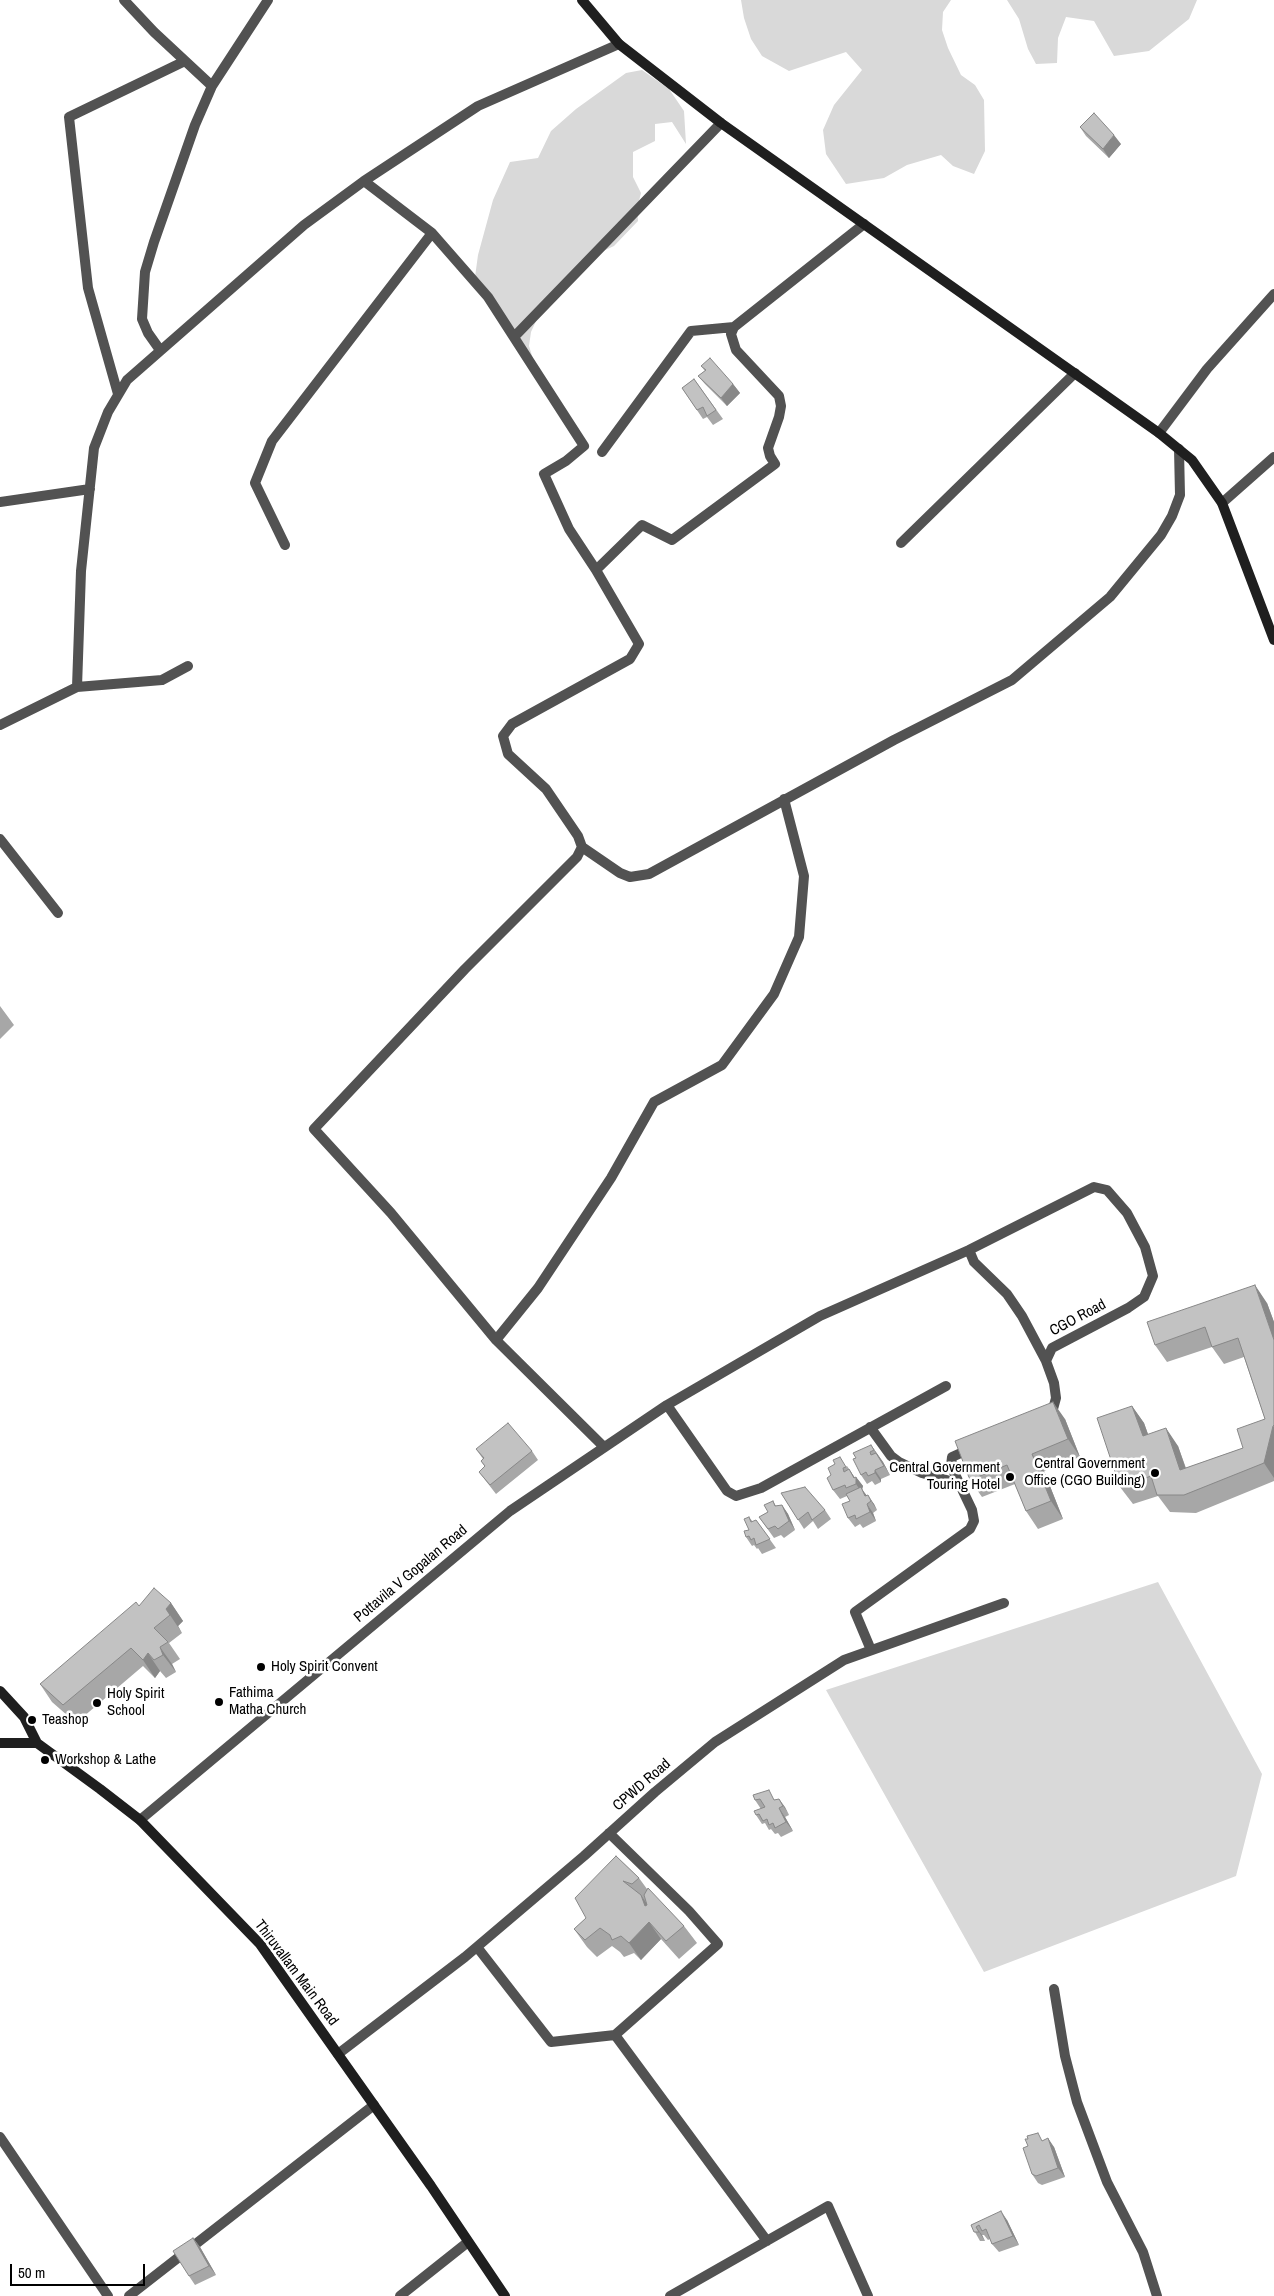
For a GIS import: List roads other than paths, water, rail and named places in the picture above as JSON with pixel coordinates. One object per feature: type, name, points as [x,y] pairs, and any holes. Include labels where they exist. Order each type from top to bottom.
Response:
[{"type":"street","points":[[124,0],[154,32],[212,86]]},
{"type":"street","points":[[160,350],[148,333],[142,319],[145,272],[154,242],[195,125],[212,86],[268,0]]},
{"type":"street","points":[[582,0],[619,44],[721,123],[1159,433],[1192,460],[1222,503],[1274,640]]},
{"type":"street","points":[[76,687],[81,571],[94,448],[108,412],[127,380],[304,225],[364,181],[478,106],[619,44]]},
{"type":"street","points":[[118,394],[88,288],[69,117],[185,61]]},
{"type":"street","points":[[514,336],[721,123]]},
{"type":"street","points":[[364,181],[432,233],[488,297],[584,446],[566,461],[544,474],[569,529],[596,570],[639,644],[630,659],[512,724],[503,736],[508,754],[546,789],[578,836],[582,846],[620,873],[630,877],[649,874],[894,740],[1012,680],[1110,597],[1140,563],[1172,516],[1180,495],[1179,449]]},
{"type":"street","points":[[596,570],[642,525],[672,540],[775,464],[768,448],[780,417],[781,406],[779,396],[736,350],[731,334],[734,327],[864,224]]},
{"type":"street","points":[[285,545],[255,483],[272,441],[432,233]]},
{"type":"street","points":[[1159,433],[1207,368],[1274,294]]},
{"type":"street","points":[[602,452],[691,331],[734,327]]},
{"type":"street","points":[[901,543],[1075,373]]},
{"type":"street","points":[[1222,503],[1274,457]]},
{"type":"street","points":[[0,502],[90,490]]},
{"type":"street","points":[[0,725],[76,687],[162,680],[188,666]]},
{"type":"street","points":[[496,1340],[538,1288],[606,1186],[654,1102],[722,1065],[774,994],[799,937],[804,876],[784,799]]},
{"type":"street","points":[[0,839],[58,913]]},
{"type":"street","points":[[582,846],[577,857],[465,969],[314,1129],[391,1213],[496,1340],[604,1447]]},
{"type":"street","name":"Pottavila V Gopalan Road","points":[[140,1820],[510,1511],[667,1405],[820,1316],[969,1250],[1094,1187]]},
{"type":"street","name":"CGO Road","points":[[1046,1361],[1052,1348],[1128,1308],[1144,1297],[1153,1276],[1145,1247],[1127,1213],[1107,1190],[1094,1187]]},
{"type":"street","points":[[969,1250],[974,1262],[1007,1294],[1022,1316],[1046,1361],[1054,1383],[1056,1398],[1053,1409],[1037,1418]]},
{"type":"street","points":[[667,1405],[727,1491],[736,1496],[760,1488],[946,1386]]},
{"type":"street","points":[[870,1427],[891,1456],[899,1462],[916,1470],[957,1483]]},
{"type":"street","points":[[871,1650],[855,1612],[970,1529],[974,1521],[972,1510],[957,1483],[951,1466],[952,1457],[986,1441]]},
{"type":"street","name":"CPWD Road","points":[[338,2054],[477,1947],[715,1742],[844,1660],[1004,1603]]},
{"type":"street","points":[[0,1691],[24,1717],[37,1743],[0,1744]]},
{"type":"street","name":"Thiruvallam Main Road","points":[[37,1743],[140,1820],[260,1944],[374,2105],[505,2296]]},
{"type":"street","points":[[477,1947],[551,2042],[615,2035],[718,1944],[689,1911],[609,1834]]},
{"type":"street","points":[[1054,1988],[1065,2056],[1077,2102],[1107,2182],[1143,2252],[1157,2296]]},
{"type":"street","points":[[615,2035],[766,2241]]},
{"type":"street","points":[[129,2296],[374,2105]]},
{"type":"street","points":[[0,2137],[108,2296]]},
{"type":"street","points":[[670,2296],[828,2206],[868,2296]]},
{"type":"street","points":[[400,2296],[468,2242]]},
{"type":"place","name":"Central Government Office (CGO Building)","points":[[1155,1473]]},
{"type":"place","name":"Central Government Touring Hotel","points":[[1010,1477]]},
{"type":"place","name":"Holy Spirit Convent","points":[[261,1667]]},
{"type":"place","name":"Fathima Matha Church","points":[[219,1702]]},
{"type":"place","name":"Holy Spirit School","points":[[97,1703]]},
{"type":"place","name":"Teashop","points":[[32,1720]]},
{"type":"place","name":"Workshop & Lathe","points":[[45,1760]]}]
